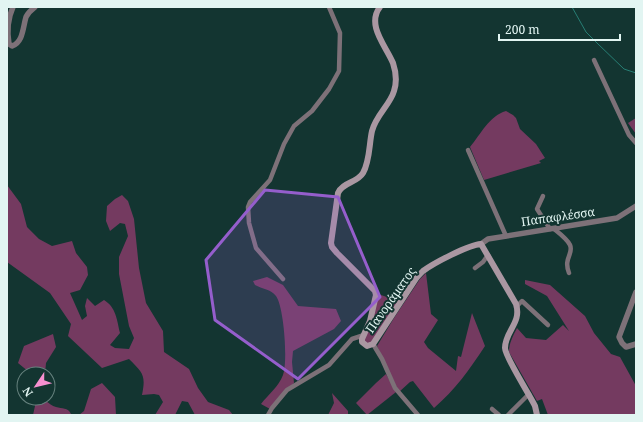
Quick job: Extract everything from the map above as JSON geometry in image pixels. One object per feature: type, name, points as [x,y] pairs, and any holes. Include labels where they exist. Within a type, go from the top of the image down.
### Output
[{"type":"main road","name":"Πανοράματος","points":[[380,7],[375,14],[374,22],[395,69],[396,83],[392,97],[379,115],[372,130],[366,168],[363,174],[358,179],[346,184],[339,191],[331,243],[337,253],[375,291],[376,295],[370,321],[362,338],[363,344],[367,346],[372,344],[421,272],[445,258],[481,244]]},
{"type":"main road","points":[[481,244],[516,306],[518,313],[517,318],[506,340],[505,349],[507,356],[537,410],[537,415]]},
{"type":"street","points":[[13,7],[9,21],[8,40],[9,44],[12,46],[18,44],[26,17],[35,7]]},
{"type":"street","points":[[283,279],[256,248],[249,222],[248,208],[250,202],[270,180],[284,144],[294,126],[312,111],[329,89],[339,71],[340,33],[329,7]]},
{"type":"street","points":[[594,60],[629,135],[636,143]]},
{"type":"street","points":[[468,150],[506,236]]},
{"type":"street","points":[[543,196],[537,208],[552,229],[569,244],[570,247],[566,264],[569,273]]},
{"type":"street","name":"Παπαφλέσσα","points":[[481,244],[488,239],[617,218],[636,206]]},
{"type":"street","points":[[474,268],[483,262],[488,255]]},
{"type":"street","points":[[636,292],[619,337],[622,343],[626,346],[636,344]]},
{"type":"street","points":[[516,306],[522,301],[548,325]]},
{"type":"street","points":[[268,415],[287,390],[329,365],[352,339],[364,335]]},
{"type":"street","points":[[372,344],[382,359],[395,388],[418,415]]},
{"type":"street","points":[[508,415],[529,394]]},
{"type":"street","points":[[492,409],[499,415]]},
{"type":"highlighted area","points":[[265,190],[338,197],[380,297],[298,379],[215,320],[206,260]]},
{"type":"shaded area","points":[[506,111],[516,118],[520,129],[536,144],[545,158],[539,161],[541,163],[484,180],[470,147],[490,121],[500,113]]},
{"type":"shaded area","points":[[636,118],[636,134],[628,123]]},
{"type":"shaded area","points":[[7,185],[21,204],[27,227],[39,239],[52,246],[72,241],[76,253],[87,267],[88,275],[80,290],[70,293],[82,320],[87,316],[85,306],[87,298],[95,306],[104,300],[114,310],[120,333],[110,345],[115,348],[129,349],[134,338],[129,326],[119,274],[119,257],[128,236],[125,224],[120,223],[110,231],[106,221],[107,206],[122,195],[128,201],[134,219],[139,268],[146,303],[163,331],[164,352],[189,369],[198,388],[208,402],[229,410],[233,415],[195,415],[188,402],[182,401],[175,415],[155,415],[163,402],[159,395],[142,395],[144,383],[142,375],[138,368],[129,359],[102,368],[68,336],[71,324],[50,293],[7,262]]},
{"type":"shaded area","points":[[426,273],[431,314],[438,320],[424,342],[428,348],[456,371],[458,356],[461,357],[472,313],[485,346],[462,379],[434,408],[413,381],[399,392],[377,346],[420,279]]},
{"type":"shaded area","points":[[267,277],[283,285],[298,306],[336,309],[341,321],[334,329],[293,351],[292,362],[294,383],[270,409],[261,404],[276,387],[283,375],[285,347],[283,322],[279,302],[274,294],[269,290],[255,285],[253,281]]},
{"type":"shaded area","points":[[525,280],[550,285],[585,316],[594,333],[611,354],[620,357],[636,386],[636,415],[548,415],[542,399],[537,401],[509,352],[510,346],[517,328],[526,338],[546,340],[563,325],[569,331],[547,296],[525,284]]},
{"type":"shaded area","points":[[378,294],[399,301],[372,343],[365,343],[365,336]]},
{"type":"shaded area","points":[[53,334],[56,347],[46,366],[22,366],[18,363],[24,346]]},
{"type":"shaded area","points":[[386,374],[396,392],[367,415],[356,403]]},
{"type":"shaded area","points":[[102,383],[115,397],[116,415],[79,415],[84,411],[91,389]]},
{"type":"shaded area","points":[[332,393],[348,411],[348,415],[328,415],[334,403]]},
{"type":"shaded area","points":[[35,406],[54,406],[67,409],[71,414],[33,415]]},
{"type":"waterway","points":[[572,7],[586,32],[624,69],[636,73]]}]
